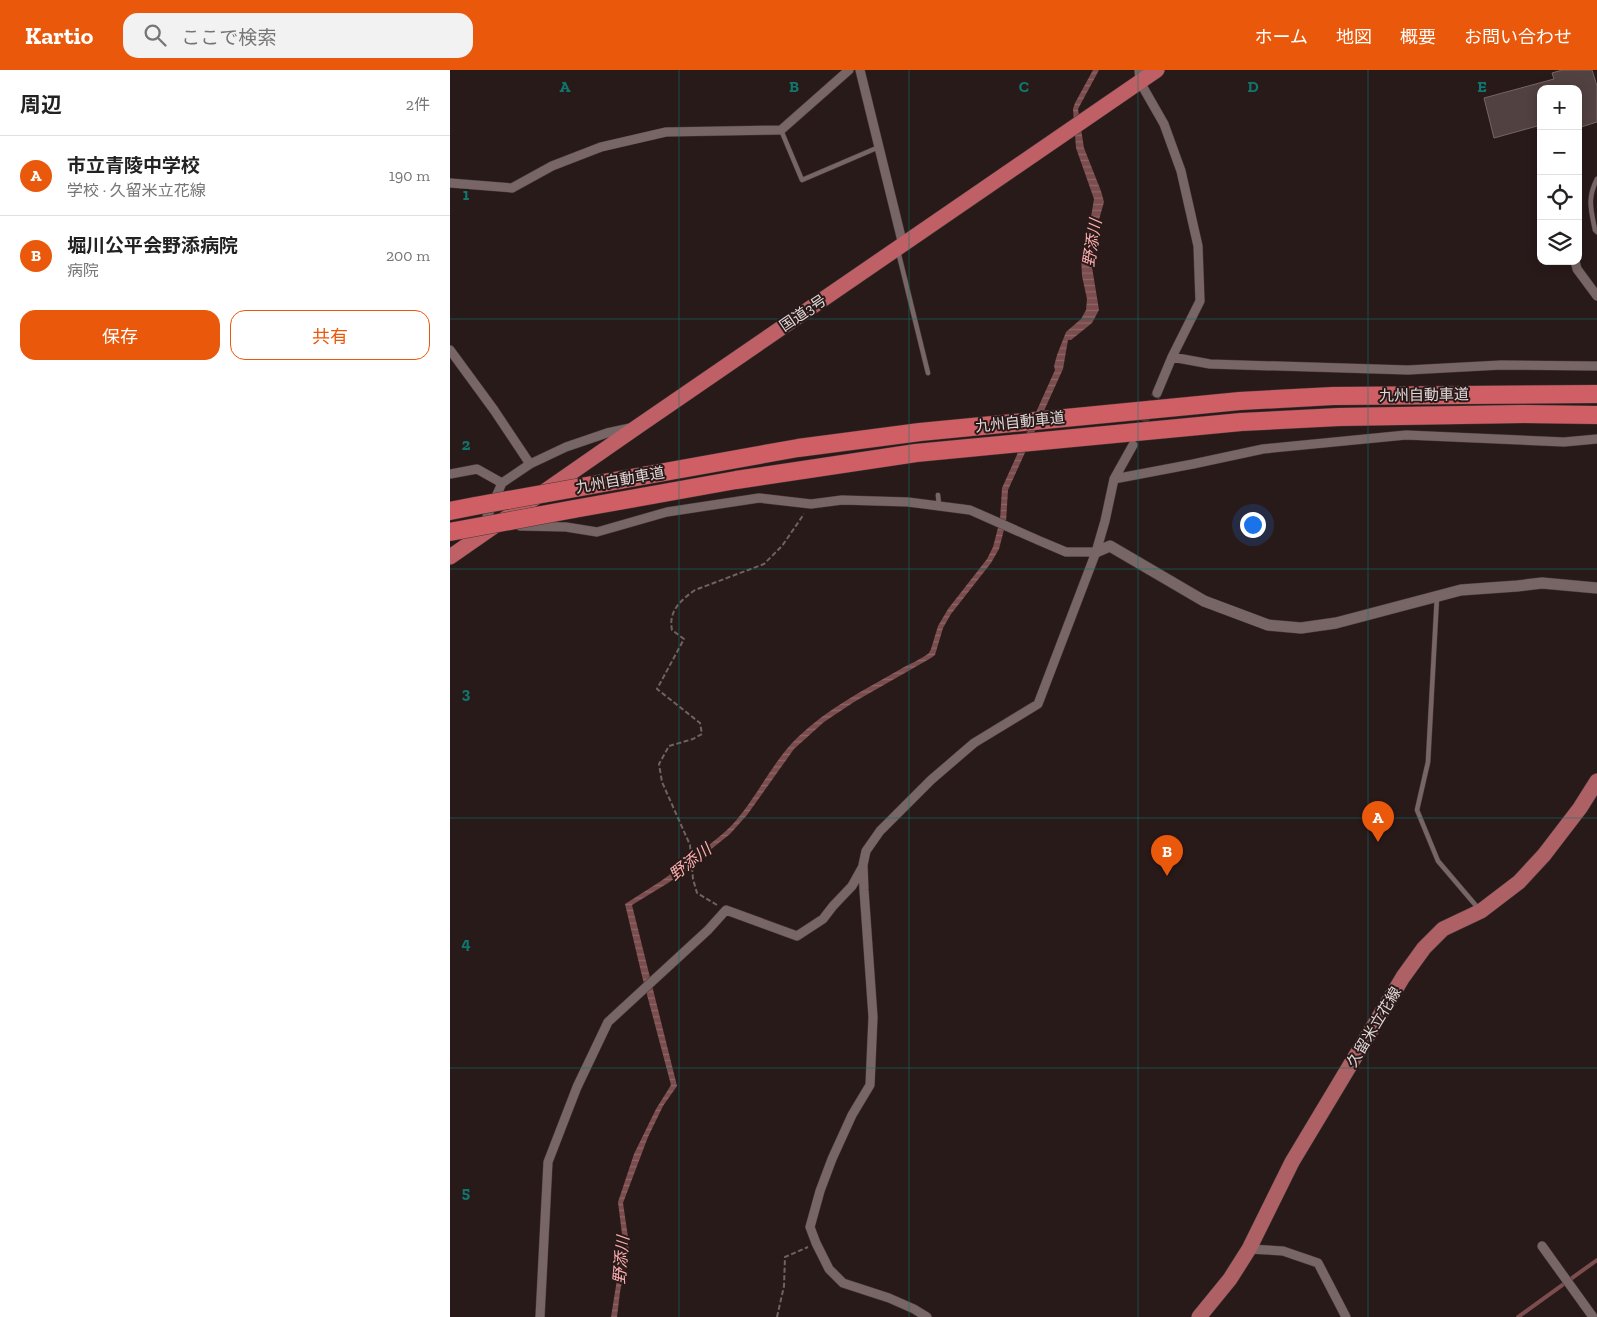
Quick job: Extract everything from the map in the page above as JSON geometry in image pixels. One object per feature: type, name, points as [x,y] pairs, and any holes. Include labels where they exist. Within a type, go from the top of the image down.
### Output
[{"type":"highway","name":"国道3号","points":[[450,557],[900,246],[1140,76],[1157,70]]},
{"type":"highway","name":"九州自動車道","points":[[450,511],[798,448],[920,432],[1240,401],[1333,396],[1597,394]]},
{"type":"highway","name":"九州自動車道","points":[[450,532],[736,480],[916,452],[1231,423],[1349,417],[1523,414],[1597,415]]},
{"type":"main road","name":"久留米立花線","points":[[1199,1317],[1230,1279],[1249,1249],[1292,1162],[1403,977],[1424,948],[1443,929],[1481,911],[1519,882],[1544,855],[1580,808],[1597,781]]},
{"type":"street","points":[[450,183],[512,188],[552,166],[601,147],[666,132],[780,130],[849,70]]},
{"type":"street","points":[[860,70],[900,246]]},
{"type":"street","points":[[1140,76],[1164,124],[1182,171],[1198,246],[1200,301],[1172,357],[1157,393]]},
{"type":"street","points":[[1576,265],[1597,296]]},
{"type":"street","points":[[450,350],[494,410],[530,464]]},
{"type":"street","points":[[1172,357],[1210,364],[1408,370],[1501,365],[1597,366]]},
{"type":"street","points":[[477,538],[502,483],[530,464],[566,447],[607,433],[637,426]]},
{"type":"street","points":[[1114,479],[1263,449],[1406,435],[1564,442],[1597,439]]},
{"type":"street","points":[[540,1317],[548,1162],[577,1087],[608,1022],[708,930],[726,910],[796,936],[823,919],[852,886],[863,865],[866,851],[880,831],[930,780],[974,743],[1038,704],[1096,552],[1114,479],[1133,445]]},
{"type":"street","points":[[450,474],[476,469],[502,483]]},
{"type":"street","points":[[492,528],[524,526],[566,527],[597,532],[667,512],[759,498],[810,504],[842,500],[908,502],[970,510],[1066,552],[1096,552],[1110,546],[1204,601],[1268,625],[1301,628],[1336,622],[1461,590],[1542,583],[1597,588]]},
{"type":"street","points":[[863,865],[873,1017],[870,1085],[852,1115],[832,1159],[820,1191],[810,1227],[829,1269],[843,1283],[889,1298],[927,1317]]},
{"type":"street","points":[[1542,1246],[1593,1317]]},
{"type":"street","points":[[1249,1249],[1282,1251],[1318,1263],[1346,1317]]},
{"type":"lane","points":[[780,130],[802,180],[879,147]]},
{"type":"lane","points":[[1597,179],[1592,187],[1589,204],[1597,232]]},
{"type":"lane","points":[[900,246],[928,373]]},
{"type":"lane","points":[[938,495],[940,507]]},
{"type":"lane","points":[[1438,595],[1428,762],[1417,810],[1438,861],[1481,911]]},
{"type":"path","points":[[726,910],[697,893],[693,879],[690,845],[662,782],[659,764],[669,746],[693,739],[702,734],[700,723],[657,689],[684,639],[672,630],[670,621],[674,610],[685,597],[695,590],[764,564],[782,546],[810,504]]},
{"type":"path","points":[[777,1317],[784,1286],[785,1257],[816,1243]]},
{"type":"water","name":"野添川","points":[[1093,70],[1099,70],[1078,109],[1084,148],[1104,202],[1093,241],[1092,252],[1092,267],[1099,310],[1092,323],[1071,340],[1068,340],[1063,369],[1008,490],[1006,522],[999,549],[991,563],[951,614],[943,628],[935,655],[854,702],[824,722],[794,749],[747,815],[730,834],[689,867],[687,866],[687,870],[632,905],[677,1086],[663,1106],[648,1137],[623,1203],[629,1244],[617,1317],[611,1317],[623,1242],[618,1202],[634,1154],[656,1109],[671,1085],[625,904],[683,865],[686,865],[685,863],[732,825],[749,804],[788,747],[809,727],[846,700],[929,653],[938,626],[948,609],[987,559],[993,547],[1000,520],[1002,488],[1055,370],[1054,366],[1057,355],[1066,332],[1081,319],[1086,310],[1087,299],[1082,276],[1081,256],[1094,199],[1076,148],[1073,109]]},
{"type":"building","points":[[1562,70],[1592,70],[1597,86],[1597,122],[1582,127],[1582,85],[1537,85],[1537,126],[1494,138],[1484,98],[1554,79],[1552,73]]},
{"type":"waterway","points":[[1518,1317],[1597,1260]]},
{"type":"tunnel","points":[[1138,434],[1157,393]]},
{"type":"place","name":"市立青陵中学校","points":[[1378,842]]},
{"type":"place","name":"堀川公平会野添病院","points":[[1167,876]]}]
